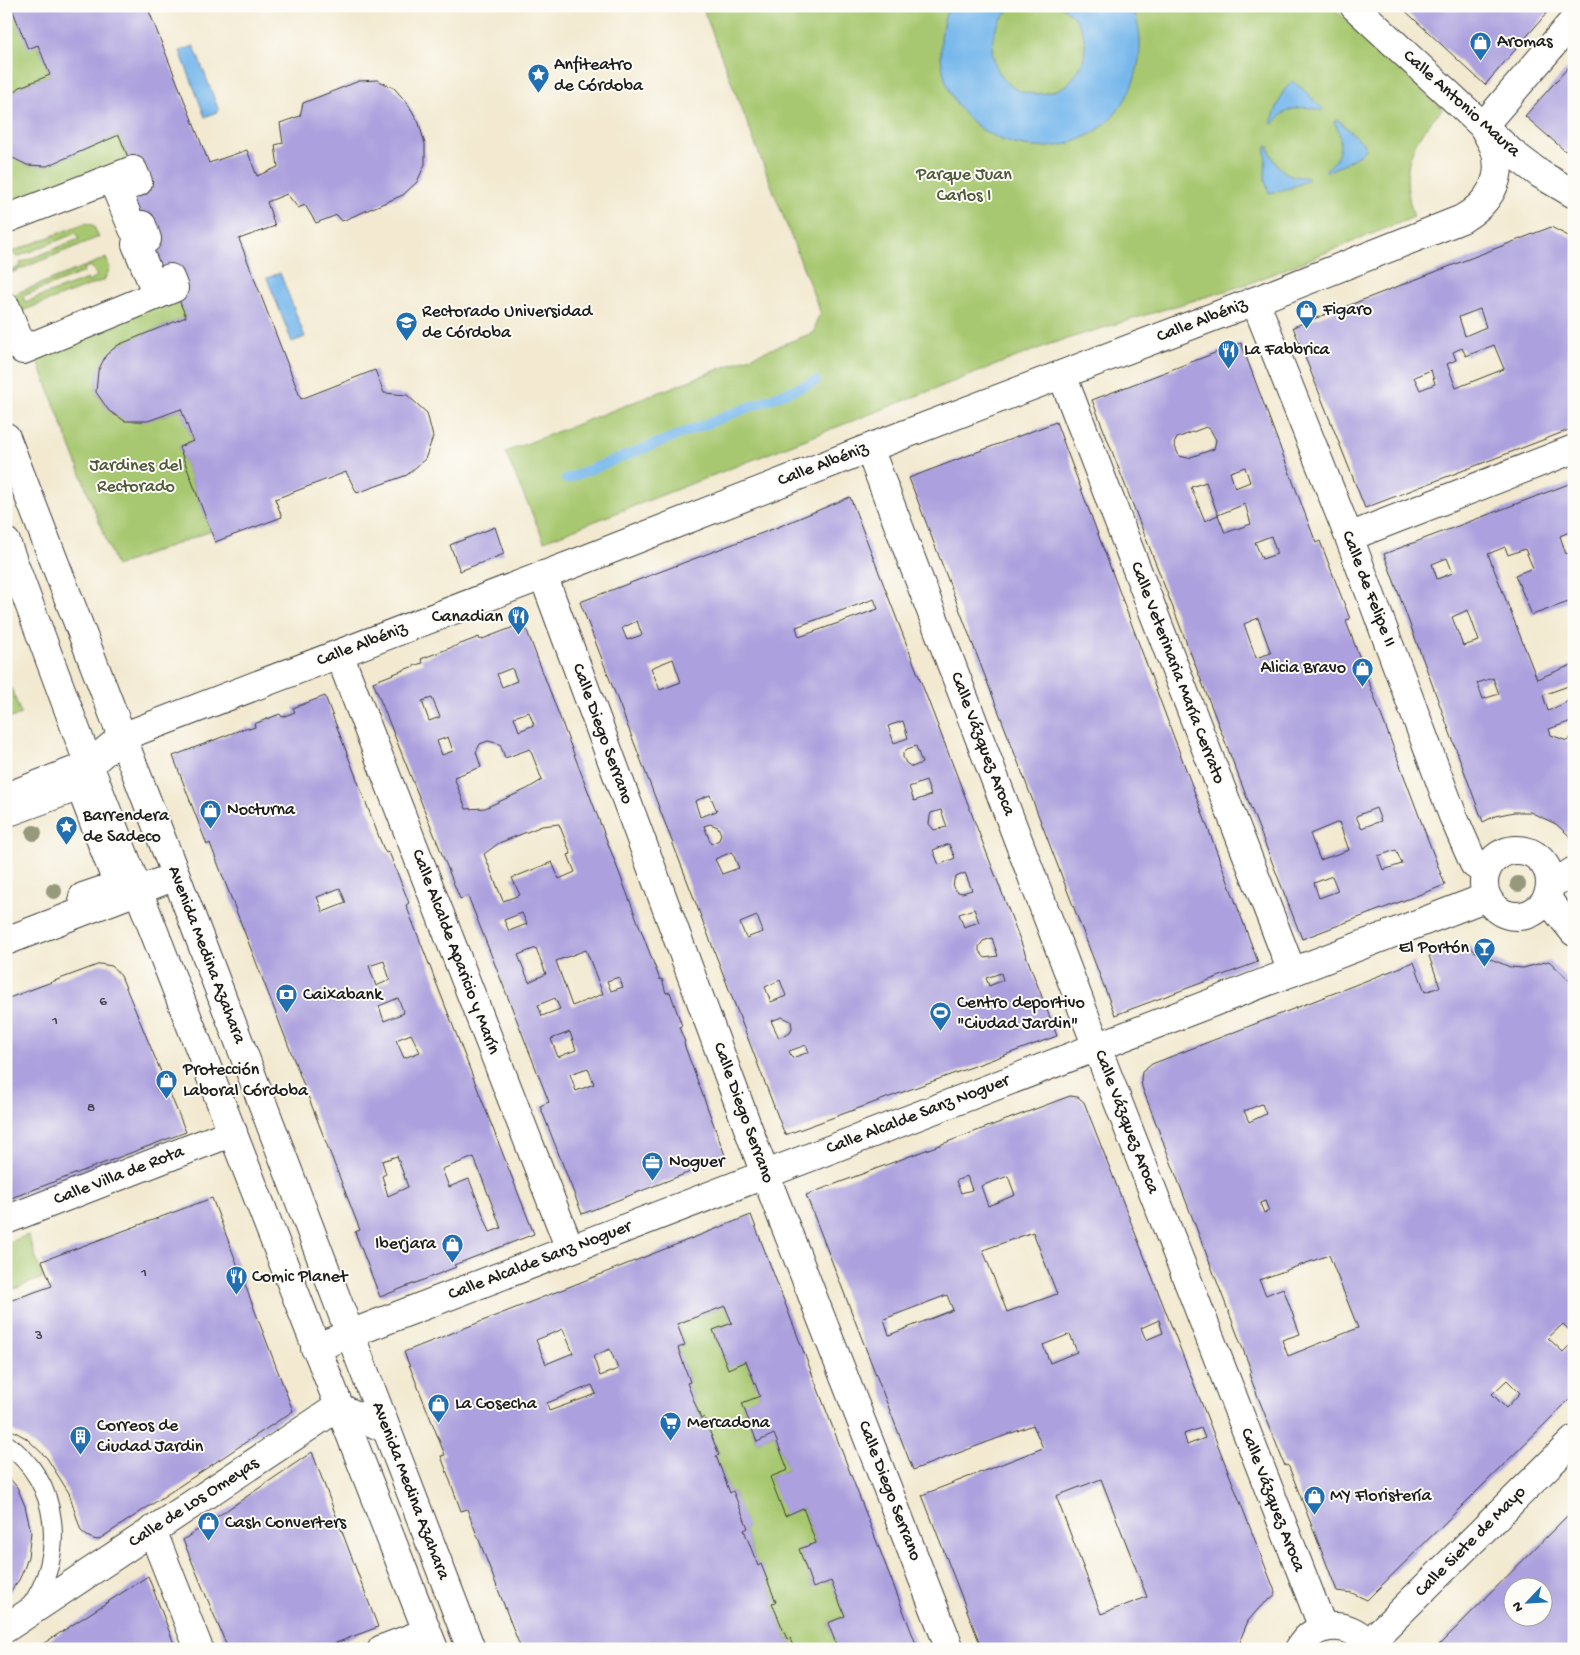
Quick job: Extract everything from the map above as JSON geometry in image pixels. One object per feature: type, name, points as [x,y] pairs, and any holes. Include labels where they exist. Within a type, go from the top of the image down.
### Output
[{"type":"street","name":"Calle Antonio Maura","points":[[1354,6],[1512,153],[1540,174],[1574,194]]},
{"type":"street","points":[[1482,126],[1574,20]]},
{"type":"street","name":"Calle Albéniz","points":[[89,766],[122,737],[868,448],[1255,301],[1462,219],[1484,203],[1497,178],[1498,164],[1494,148],[1482,126]]},
{"type":"street","points":[[6,219],[133,170],[138,182],[117,191],[133,229],[142,225],[148,239],[136,244],[153,285],[170,278],[174,288],[23,350],[6,307]]},
{"type":"street","name":"Calle de Felipe II","points":[[1255,301],[1349,537],[1453,816],[1474,864],[1486,884]]},
{"type":"street","name":"Calle Veterinaria María Cerrato","points":[[1062,375],[1292,972]]},
{"type":"street","name":"Avenida Medina Azahara","points":[[6,437],[471,1649]]},
{"type":"street","name":"Calle Vázquez Aroca","points":[[868,448],[1323,1628]]},
{"type":"street","points":[[1349,537],[1574,449]]},
{"type":"street","name":"Avenida Medina Azahara","points":[[6,542],[89,766],[140,891],[315,1348],[430,1640]]},
{"type":"street","name":"Calle Diego Serrano","points":[[543,575],[765,1174],[950,1649]]},
{"type":"street","name":"Calle Alcalde Aparicio y Marín","points":[[339,654],[570,1249]]},
{"type":"street","points":[[6,797],[89,766]]},
{"type":"street","points":[[6,813],[80,786],[118,885],[6,926]]},
{"type":"street","points":[[1557,884],[1540,908],[1532,913],[1516,916],[1501,912],[1493,905],[1486,884],[1491,863],[1498,856],[1507,851],[1528,851],[1544,863],[1557,884],[1574,932]]},
{"type":"street","points":[[6,941],[176,876]]},
{"type":"street","name":"Calle Alcalde Sanz Noguer","points":[[350,1334],[1292,972],[1486,884]]},
{"type":"street","name":"Calle Villa de Rota","points":[[6,1220],[232,1132]]},
{"type":"street","points":[[315,1348],[350,1334]]},
{"type":"street","points":[[338,1407],[386,1429]]},
{"type":"street","name":"Calle de Los Omeyas","points":[[12,1624],[338,1407]]},
{"type":"street","name":"Calle Siete de Mayo","points":[[1369,1646],[1574,1440]]},
{"type":"street","points":[[152,1530],[199,1649]]},
{"type":"street","points":[[1299,1649],[1306,1638],[1323,1628],[1331,1626],[1348,1628],[1362,1637],[1369,1646]]},
{"type":"street","points":[[382,1649],[430,1640]]},
{"type":"lane","points":[[6,1444],[26,1460],[45,1492],[54,1530],[50,1568],[44,1583],[34,1601],[12,1624]]},
{"type":"green space","points":[[6,6],[11,6],[38,45],[50,75],[20,87],[6,100]]},
{"type":"green space","name":"Parque Juan Carlos I","points":[[702,6],[1331,6],[1443,109],[1422,133],[1410,158],[1407,186],[1414,217],[1248,284],[1050,344],[544,541],[505,452],[815,332],[816,322],[821,314]]},
{"type":"green space","points":[[119,135],[133,170],[6,219],[6,153],[27,165],[47,166]]},
{"type":"green space","points":[[85,223],[93,225],[99,237],[6,275],[6,261],[11,271],[21,266],[20,263],[79,239],[76,233],[17,257],[15,254],[6,258],[6,254]]},
{"type":"green space","points":[[106,258],[110,268],[104,280],[19,312],[12,295]],"holes":[[[91,266],[97,276],[88,282],[87,279],[25,302],[23,296],[84,272],[83,269]]]},
{"type":"green space","name":"Jardines del Rectorado","points":[[174,288],[186,317],[118,345],[98,371],[96,392],[110,411],[118,417],[135,422],[154,419],[181,409],[193,441],[179,447],[211,531],[116,566],[32,346]]},
{"type":"green space","points":[[6,675],[21,714],[6,720]]},
{"type":"green space","points":[[28,1235],[43,1278],[6,1292],[6,1243]]},
{"type":"green space","points":[[725,1306],[732,1323],[713,1330],[728,1368],[746,1361],[760,1396],[742,1404],[757,1442],[774,1434],[788,1470],[770,1477],[786,1515],[803,1508],[816,1543],[799,1550],[813,1587],[831,1581],[845,1616],[828,1623],[838,1649],[794,1649],[790,1638],[787,1639],[772,1603],[776,1601],[761,1565],[758,1566],[744,1530],[747,1528],[733,1491],[730,1493],[716,1456],[719,1454],[704,1418],[701,1419],[687,1383],[690,1382],[678,1348],[685,1345],[677,1324]]},
{"type":"water","points":[[949,6],[1016,6],[1002,18],[995,32],[992,48],[995,63],[1002,77],[1013,87],[1028,93],[1046,93],[1068,83],[1079,70],[1085,52],[1085,41],[1078,23],[1070,13],[1060,6],[1131,6],[1138,24],[1140,43],[1139,62],[1134,80],[1116,113],[1090,135],[1059,146],[1027,146],[995,137],[969,119],[950,91],[941,55],[941,36]]},
{"type":"water","points":[[194,46],[219,111],[205,117],[180,51]]},
{"type":"water","points":[[1292,81],[1323,109],[1321,111],[1308,108],[1295,109],[1283,114],[1274,124],[1271,123],[1283,92]]},
{"type":"water","points":[[1337,119],[1364,144],[1365,150],[1355,158],[1327,172],[1326,169],[1335,159],[1340,147],[1339,134],[1334,122]]},
{"type":"water","points":[[1266,146],[1269,147],[1274,160],[1282,170],[1293,176],[1307,177],[1308,180],[1290,188],[1269,193],[1265,180]]},
{"type":"water","points":[[280,273],[305,337],[292,342],[267,278]]},
{"type":"building","points":[[11,6],[147,6],[209,163],[247,150],[257,176],[278,167],[275,145],[283,143],[280,123],[300,116],[303,103],[359,81],[377,80],[394,88],[408,104],[419,123],[425,144],[425,164],[417,182],[403,195],[342,221],[337,215],[316,223],[305,205],[298,208],[287,194],[267,202],[275,226],[239,239],[301,399],[375,370],[384,393],[407,395],[427,413],[433,437],[425,459],[407,475],[357,493],[346,472],[275,499],[282,517],[215,542],[179,447],[193,441],[181,409],[148,421],[125,421],[109,411],[96,392],[98,371],[106,355],[118,345],[186,317],[174,288],[153,285],[117,191],[138,182],[119,135],[47,166],[27,165],[7,155],[6,100],[20,87],[50,75],[38,45],[28,49]]},
{"type":"building","points":[[1400,6],[1553,6],[1485,85]]},
{"type":"building","points":[[1574,61],[1574,154],[1564,150],[1525,116]]},
{"type":"building","points":[[1551,227],[1574,239],[1574,428],[1365,508],[1293,327]],"holes":[[[1480,309],[1486,327],[1465,336],[1459,317]],[[1494,345],[1504,369],[1456,388],[1447,364],[1456,360],[1453,352],[1462,348],[1466,356]],[[1431,370],[1435,384],[1420,390],[1414,377]]]},
{"type":"building","points":[[1241,343],[1316,543],[1320,541],[1350,619],[1346,620],[1347,624],[1445,885],[1302,939],[1092,400]],"holes":[[[1206,427],[1210,429],[1216,440],[1214,449],[1188,458],[1179,456],[1174,444],[1177,438]],[[1245,467],[1250,482],[1235,488],[1230,472]],[[1206,482],[1218,515],[1205,521],[1191,487]],[[1245,504],[1251,524],[1225,533],[1218,515]],[[1271,536],[1277,554],[1262,559],[1255,542]],[[1258,618],[1271,653],[1256,658],[1244,624]],[[1376,808],[1381,821],[1361,828],[1356,816]],[[1339,822],[1349,850],[1320,860],[1310,834]],[[1396,850],[1402,864],[1383,870],[1378,856]],[[1332,876],[1338,891],[1319,898],[1314,883]]]},
{"type":"building","points":[[1056,422],[1258,962],[1115,1015],[909,478]]},
{"type":"building","points":[[1574,482],[1574,530],[1560,536],[1566,554],[1574,551],[1574,600],[1532,615],[1515,575],[1533,568],[1525,549],[1508,555],[1505,547],[1488,554],[1537,679],[1574,664],[1574,684],[1543,695],[1548,711],[1574,700],[1574,726],[1569,722],[1549,729],[1551,735],[1567,741],[1574,735],[1574,840],[1556,824],[1530,812],[1514,812],[1495,816],[1483,822],[1384,554]],"holes":[[[1447,558],[1453,573],[1437,579],[1432,564]],[[1468,610],[1479,641],[1463,646],[1452,617]],[[1493,678],[1499,694],[1483,699],[1477,683]]]},
{"type":"building","points":[[850,497],[1057,1036],[785,1135],[580,602],[778,527]],"holes":[[[874,599],[878,609],[799,637],[796,627]],[[637,621],[642,635],[627,640],[622,628]],[[673,659],[681,682],[660,690],[651,668]],[[903,721],[908,738],[894,743],[888,726]],[[916,746],[922,763],[912,767],[906,763],[903,753],[907,749]],[[926,781],[931,795],[914,801],[909,787]],[[710,795],[717,811],[700,817],[695,801]],[[941,810],[947,827],[934,830],[929,824],[931,813]],[[710,824],[718,827],[721,834],[719,840],[711,844],[704,826]],[[949,844],[955,858],[939,865],[933,850]],[[732,852],[739,868],[722,874],[715,859]],[[965,873],[972,890],[962,893],[953,888],[956,877]],[[974,909],[979,922],[964,927],[959,914]],[[757,916],[763,932],[746,938],[740,923]],[[992,938],[998,956],[985,958],[979,951],[979,947],[983,941]],[[1001,973],[1003,980],[989,986],[986,978]],[[780,980],[786,996],[771,1002],[765,987]],[[782,1017],[791,1021],[792,1028],[790,1033],[779,1038],[771,1021]],[[806,1045],[809,1052],[792,1058],[789,1051]]]},
{"type":"building","points":[[495,527],[504,554],[460,571],[450,545]]},
{"type":"building","points":[[524,623],[660,980],[662,979],[666,993],[670,992],[682,1026],[679,1027],[685,1047],[726,1158],[582,1214],[540,1106],[549,1102],[468,896],[460,899],[373,682],[423,663],[421,659],[479,637],[480,640]],"holes":[[[512,668],[517,681],[502,687],[497,674]],[[432,698],[440,717],[429,721],[422,701]],[[529,712],[534,725],[519,731],[514,717]],[[448,737],[453,751],[442,755],[437,741]],[[488,741],[500,744],[505,758],[530,749],[542,780],[485,808],[466,809],[454,777],[481,767],[476,752],[480,744]],[[559,824],[571,854],[568,855],[575,872],[559,879],[552,862],[512,878],[520,895],[503,901],[484,854],[499,843],[542,826]],[[522,913],[527,924],[509,931],[504,920]],[[536,948],[546,974],[529,982],[518,955]],[[586,950],[603,994],[572,1006],[556,961]],[[619,977],[623,987],[611,991],[607,981]],[[555,998],[560,1009],[542,1016],[538,1005]],[[570,1032],[576,1050],[558,1057],[551,1039]],[[588,1068],[594,1084],[576,1091],[570,1074]]]},
{"type":"building","points":[[325,696],[384,850],[386,853],[389,852],[409,903],[406,905],[534,1234],[454,1265],[456,1267],[380,1297],[355,1232],[360,1230],[210,843],[207,845],[173,756],[248,727],[249,729],[255,727],[254,724],[280,714],[282,717],[295,712],[293,708]],"holes":[[[340,888],[346,903],[323,912],[317,897]],[[384,961],[390,980],[376,986],[369,966]],[[398,998],[404,1013],[384,1021],[379,1006]],[[411,1034],[420,1052],[404,1058],[396,1040]],[[397,1156],[408,1187],[388,1196],[382,1176],[386,1174],[382,1161]],[[474,1157],[501,1228],[490,1232],[469,1179],[449,1187],[442,1169]]]},
{"type":"building","points":[[1466,942],[1474,951],[1510,967],[1523,968],[1549,961],[1574,985],[1574,1335],[1563,1324],[1548,1338],[1563,1352],[1574,1341],[1574,1395],[1367,1600],[1352,1593],[1337,1591],[1289,1467],[1285,1466],[1249,1374],[1252,1373],[1251,1370],[1142,1087],[1141,1079],[1142,1072],[1152,1064],[1414,962],[1425,992],[1440,987],[1429,956]],"holes":[[[1262,1104],[1266,1114],[1249,1122],[1244,1111]],[[1265,1201],[1269,1211],[1264,1213],[1260,1203]],[[1329,1255],[1358,1328],[1288,1356],[1282,1340],[1300,1334],[1283,1288],[1266,1295],[1259,1280]],[[1507,1380],[1520,1393],[1506,1408],[1492,1394]]]},
{"type":"building","points":[[100,964],[112,966],[121,976],[186,1132],[6,1200],[6,999]]},
{"type":"building","points":[[1070,1096],[1078,1097],[1084,1102],[1276,1594],[1260,1607],[1248,1621],[1239,1649],[982,1649],[922,1495],[1043,1448],[1033,1425],[913,1470],[806,1195]],"holes":[[[967,1176],[972,1190],[961,1193],[956,1181]],[[1008,1176],[1015,1195],[988,1206],[981,1186]],[[1033,1232],[1057,1294],[1007,1312],[983,1250]],[[947,1295],[953,1310],[889,1335],[884,1319]],[[1159,1320],[1163,1333],[1146,1340],[1141,1328]],[[1070,1334],[1077,1352],[1050,1363],[1043,1345]],[[1201,1428],[1205,1438],[1187,1445],[1184,1434]],[[1101,1479],[1147,1597],[1101,1614],[1056,1496]]]},
{"type":"building","points":[[212,1198],[293,1411],[98,1540],[93,1539],[81,1531],[69,1493],[47,1458],[26,1438],[6,1427],[6,1302],[52,1286],[42,1261]]},
{"type":"building","points":[[751,1215],[918,1649],[838,1649],[828,1623],[845,1616],[831,1581],[813,1588],[799,1549],[816,1543],[803,1508],[785,1516],[770,1477],[788,1470],[774,1434],[757,1442],[742,1403],[760,1396],[746,1361],[728,1369],[713,1330],[732,1323],[725,1306],[677,1324],[685,1345],[678,1348],[690,1382],[687,1383],[701,1419],[704,1417],[719,1455],[716,1456],[730,1493],[733,1491],[748,1528],[744,1530],[758,1566],[761,1564],[776,1602],[772,1603],[787,1639],[790,1638],[794,1649],[521,1649],[467,1509],[461,1511],[441,1456],[445,1455],[404,1352]],"holes":[[[563,1329],[573,1353],[546,1364],[536,1340]],[[610,1349],[618,1369],[600,1376],[593,1356]],[[592,1385],[596,1394],[549,1411],[547,1403]]]},
{"type":"building","points":[[312,1452],[378,1627],[320,1649],[228,1649],[183,1540]]},
{"type":"building","points":[[6,1474],[17,1487],[25,1506],[31,1532],[28,1557],[24,1569],[19,1580],[6,1597]]},
{"type":"building","points":[[1574,1509],[1574,1649],[1435,1649],[1502,1582],[1502,1628],[1552,1628],[1552,1578],[1505,1578]]},
{"type":"building","points":[[148,1576],[176,1649],[35,1649],[66,1629]]},
{"type":"waterway","points":[[566,479],[816,381]]},
{"type":"place","name":"Aromas","points":[[1481,61]]},
{"type":"place","name":"Anfiteatro de Córdoba","points":[[538,94]]},
{"type":"place","name":"Figaro","points":[[1307,329]]},
{"type":"place","name":"Rectorado Universidad de Córdoba","points":[[406,341]]},
{"type":"place","name":"La Fabbrica","points":[[1228,369]]},
{"type":"place","name":"Canadian","points":[[519,636]]},
{"type":"place","name":"Alicia Bravo","points":[[1362,687]]},
{"type":"place","name":"Nocturna","points":[[211,829]]},
{"type":"place","name":"Barrendera de Sadeco","points":[[67,845]]},
{"type":"place","name":"El Portón","points":[[1485,967]]},
{"type":"place","name":"Caixabank","points":[[287,1014]]},
{"type":"place","name":"Centro deportivo \"Ciudad Jardin\"","points":[[941,1032]]},
{"type":"place","name":"Protección Laboral Córdoba","points":[[167,1099]]},
{"type":"place","name":"Noguer","points":[[653,1181]]},
{"type":"place","name":"Iberjara","points":[[452,1263]]},
{"type":"place","name":"Comic Planet","points":[[236,1296]]},
{"type":"place","name":"La Cosecha","points":[[439,1423]]},
{"type":"place","name":"Mercadona","points":[[671,1442]]},
{"type":"place","name":"Correos de Ciudad Jardin","points":[[81,1455]]},
{"type":"place","name":"MY Floristería","points":[[1314,1515]]},
{"type":"place","name":"Cash Converters","points":[[209,1542]]}]
